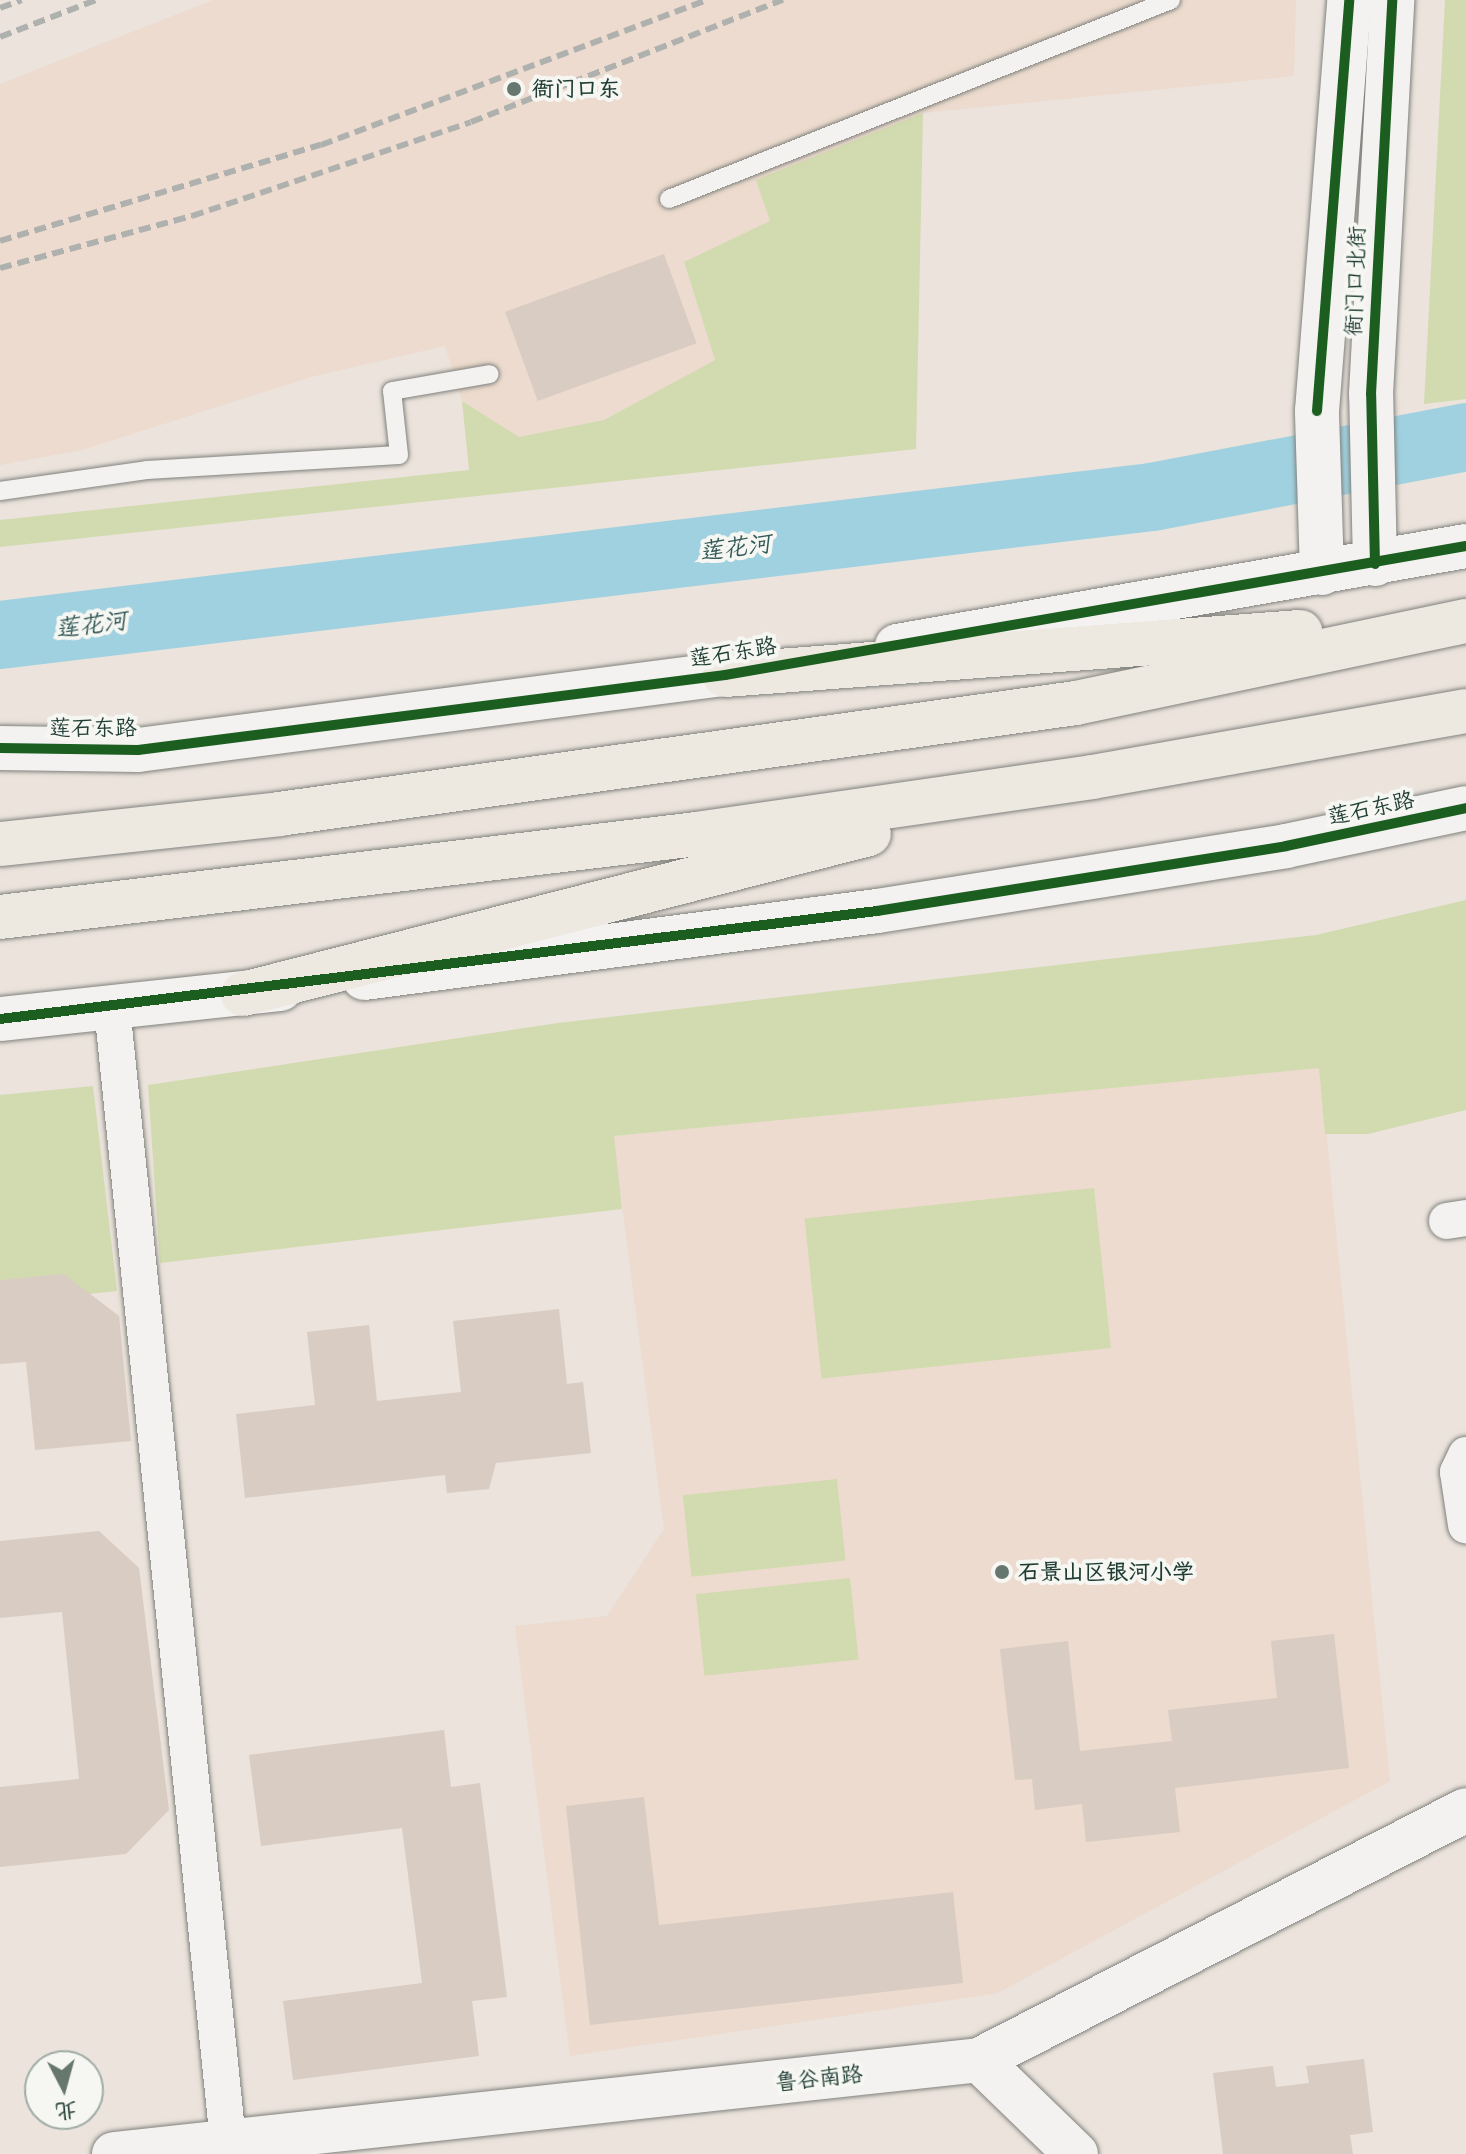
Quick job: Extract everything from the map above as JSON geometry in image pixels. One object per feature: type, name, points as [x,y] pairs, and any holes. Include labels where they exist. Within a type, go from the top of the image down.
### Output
[{"type":"highway","points":[[725,675],[1466,620]]},
{"type":"highway","points":[[0,844],[295,812],[1076,703],[1466,620]]},
{"type":"highway","points":[[0,917],[397,873],[1092,777],[1466,711]]},
{"type":"highway","points":[[243,994],[1092,777]]},
{"type":"street","name":"衙门口北街","points":[[1321,553],[1317,411],[1349,0]]},
{"type":"street","name":"衙门口北街","points":[[1374,547],[1371,394],[1392,0]]},
{"type":"street","name":"莲石东路","points":[[0,748],[138,750],[725,675],[1321,553],[1374,547],[1466,546]]},
{"type":"street","name":"莲石东路","points":[[0,1019],[243,994],[877,911],[1286,846],[1466,808]]},
{"type":"street","points":[[112,1007],[228,2142]]},
{"type":"street","points":[[1466,1455],[1458,1472],[1466,1525]]},
{"type":"street","name":"鲁谷南路","points":[[114,2154],[979,2060],[1466,1810]]},
{"type":"street","points":[[979,2060],[1076,2154]]},
{"type":"lane","points":[[669,199],[1171,0]]},
{"type":"lane","points":[[0,491],[147,470],[399,455],[392,391],[490,374]]},
{"type":"shaded area","points":[[213,0],[1296,0],[1294,76],[923,113],[757,180],[770,221],[684,263],[715,360],[604,420],[519,437],[462,401],[445,346],[311,377],[82,450],[0,465],[0,84]]},
{"type":"shaded area","name":"石景山区银河小学","points":[[1320,1067],[1390,1781],[998,1993],[570,2056],[515,1626],[607,1616],[664,1529],[613,1136]]},
{"type":"green space","points":[[1445,0],[1466,0],[1466,399],[1424,404]]},
{"type":"green space","points":[[923,113],[916,449],[0,547],[0,520],[469,470],[462,401],[519,437],[604,420],[715,360],[684,262],[770,221],[756,180]]},
{"type":"green space","points":[[1466,900],[1466,1110],[1368,1134],[1325,1134],[1319,1068],[614,1136],[622,1209],[160,1263],[148,1085],[558,1023],[1316,935]]},
{"type":"green space","points":[[93,1086],[117,1291],[0,1304],[0,1095]]},
{"type":"green space","points":[[1094,1188],[1111,1348],[821,1379],[805,1218]]},
{"type":"green space","points":[[837,1479],[846,1561],[691,1577],[683,1495]]},
{"type":"green space","points":[[850,1578],[859,1660],[704,1676],[696,1594]]},
{"type":"building","points":[[664,254],[696,343],[538,401],[505,312]]},
{"type":"building","points":[[64,1274],[119,1316],[131,1441],[35,1450],[26,1362],[0,1364],[0,1280]]},
{"type":"building","points":[[559,1309],[567,1384],[583,1382],[591,1453],[496,1463],[489,1489],[447,1493],[445,1475],[245,1498],[236,1414],[315,1405],[307,1332],[369,1325],[377,1401],[461,1392],[453,1321]]},
{"type":"building","points":[[99,1531],[139,1568],[169,1810],[126,1854],[0,1867],[0,1787],[79,1779],[62,1612],[0,1618],[0,1541]]},
{"type":"building","points":[[1334,1634],[1349,1768],[1175,1788],[1180,1832],[1086,1842],[1082,1804],[1035,1810],[1032,1779],[1015,1780],[1000,1649],[1068,1641],[1080,1751],[1172,1741],[1168,1710],[1277,1698],[1271,1641]]},
{"type":"building","points":[[444,1730],[451,1787],[480,1783],[507,1997],[472,2001],[479,2056],[293,2080],[283,2001],[422,1983],[402,1828],[261,1846],[249,1755]]},
{"type":"building","points":[[644,1797],[659,1925],[953,1892],[963,1983],[590,2025],[566,1806]]},
{"type":"building","points":[[1364,2059],[1373,2132],[1350,2135],[1353,2154],[1223,2154],[1213,2073],[1273,2066],[1276,2087],[1309,2083],[1306,2066]]},
{"type":"waterway","name":"莲花河","points":[[0,635],[1152,497],[1466,437]]},
{"type":"railway","points":[[0,8],[22,0]]},
{"type":"railway","points":[[0,37],[96,0]]},
{"type":"railway","points":[[0,241],[321,145],[706,0]]},
{"type":"railway","points":[[0,268],[192,216],[471,122],[783,0]]},
{"type":"cycle path","points":[[1317,411],[1349,0]]},
{"type":"cycle path","points":[[1375,564],[1371,394],[1392,0]]},
{"type":"cycle path","points":[[0,748],[138,750],[725,675],[1466,546]]},
{"type":"cycle path","points":[[0,1019],[877,911],[1286,846],[1466,808]]},
{"type":"place","name":"衙门口东","points":[[514,89]]},
{"type":"place","name":"石景山区银河小学","points":[[1002,1572]]}]
